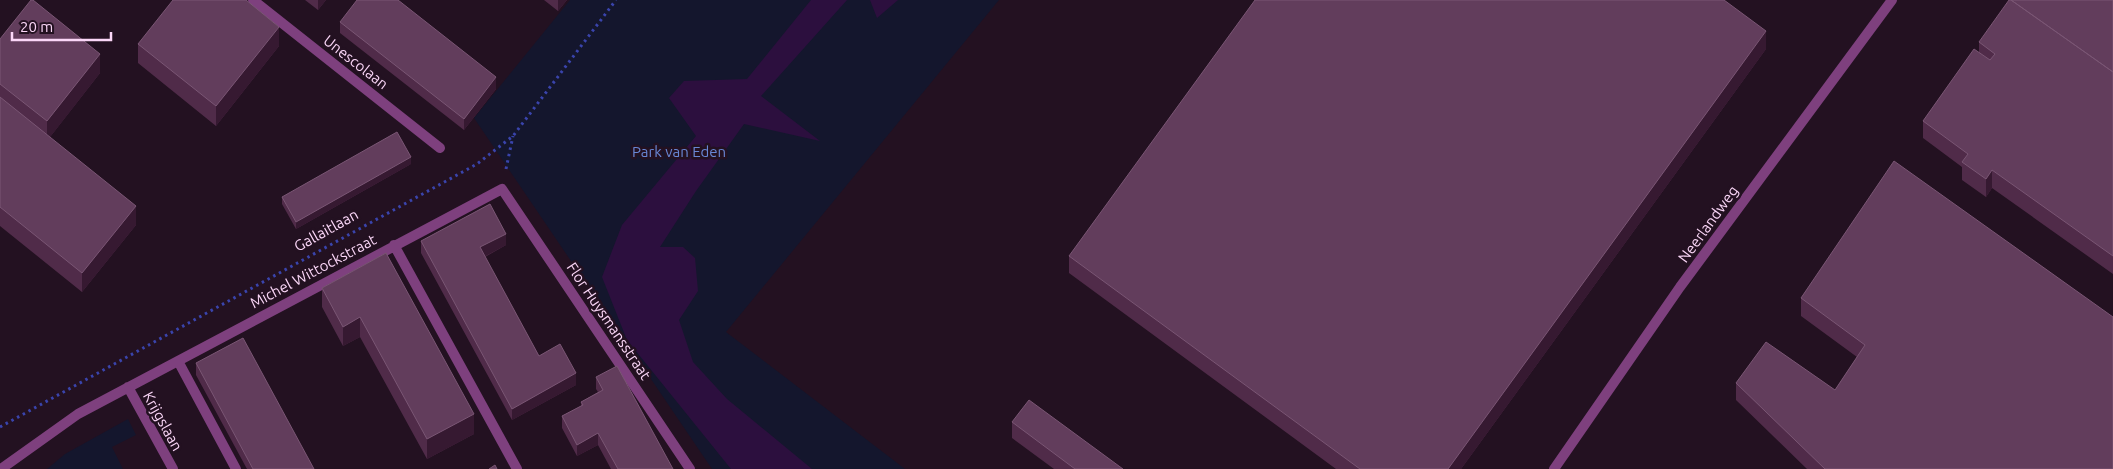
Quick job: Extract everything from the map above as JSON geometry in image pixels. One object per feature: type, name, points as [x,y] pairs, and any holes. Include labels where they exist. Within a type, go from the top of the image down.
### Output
[{"type":"street","name":"Unescolaan","points":[[253,0],[440,148]]},
{"type":"street","name":"Neerlandweg","points":[[1554,469],[1680,287],[1892,0]]},
{"type":"street","points":[[394,245],[502,189]]},
{"type":"street","name":"Flor Huysmansstraat","points":[[502,189],[690,469]]},
{"type":"street","name":"Michel Wittockstraat","points":[[128,388],[394,245],[517,469]]},
{"type":"street","points":[[178,361],[236,469]]},
{"type":"street","points":[[1,469],[72,417],[128,388]]},
{"type":"street","name":"Krijgslaan","points":[[128,388],[173,469]]},
{"type":"path","name":"Gallaitlaan","points":[[0,427],[477,164],[513,136],[616,0]]},
{"type":"path","points":[[502,189],[513,136]]},
{"type":"green space","name":"Park van Eden","points":[[570,0],[999,0],[726,332],[905,469],[712,469],[474,118]]},
{"type":"green space","points":[[128,419],[136,435],[112,447],[123,469],[47,469],[65,454]]},
{"type":"shaded area","points":[[811,0],[847,0],[761,96],[820,141],[744,124],[696,191],[660,247],[683,247],[695,258],[698,291],[679,320],[693,362],[727,399],[812,469],[731,469],[627,340],[602,277],[622,225],[696,136],[669,98],[684,81],[747,79]]},
{"type":"shaded area","points":[[870,0],[898,0],[877,18]]},
{"type":"building","points":[[31,0],[100,54],[47,121],[0,84],[0,39]]},
{"type":"building","points":[[173,0],[246,0],[279,27],[216,106],[138,44]]},
{"type":"building","points":[[357,0],[398,0],[496,77],[464,119],[340,22]]},
{"type":"building","points":[[1255,0],[1724,0],[1766,31],[1448,469],[1360,469],[1069,256]]},
{"type":"building","points":[[2009,0],[2113,72],[2113,256],[1992,170],[1986,179],[1962,162],[1968,154],[1923,121],[1974,49],[1990,60],[1995,54],[1979,42]]},
{"type":"building","points":[[2011,0],[2113,0],[2113,72]]},
{"type":"building","points":[[0,97],[136,206],[82,273],[0,207]]},
{"type":"building","points":[[397,132],[411,157],[296,222],[282,197]]},
{"type":"building","points":[[1894,161],[2113,317],[2113,469],[1825,469],[1736,383],[1766,342],[1835,390],[1865,345],[1801,298]]},
{"type":"building","points":[[490,204],[506,234],[480,247],[539,356],[560,344],[576,373],[512,409],[421,241]]},
{"type":"building","points":[[386,253],[474,414],[427,439],[360,317],[343,327],[322,288]]},
{"type":"building","points":[[243,338],[314,469],[253,469],[196,363]]},
{"type":"building","points":[[617,366],[673,469],[618,469],[598,433],[577,445],[562,416],[583,405],[581,402],[603,390],[596,377]]},
{"type":"building","points":[[1029,400],[1123,469],[1075,469],[1012,422]]},
{"type":"building","points":[[495,465],[497,469],[489,469]]}]
